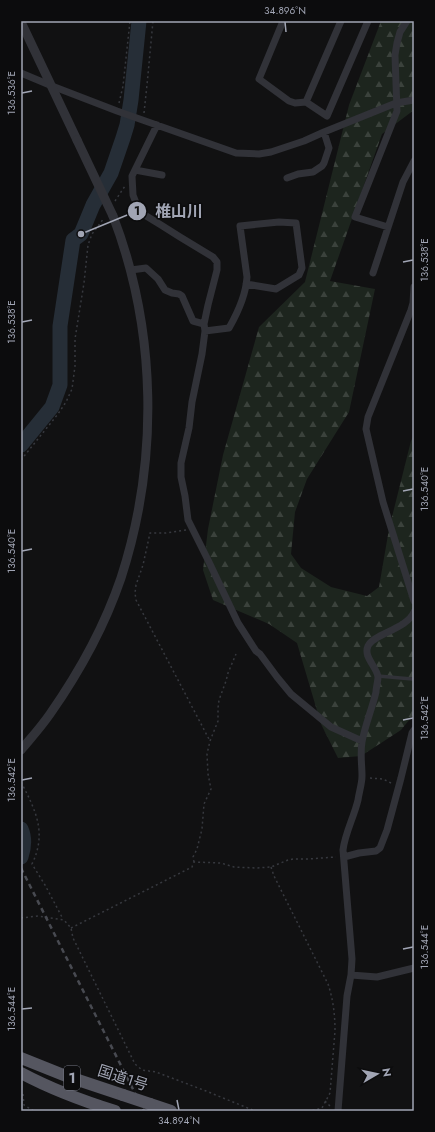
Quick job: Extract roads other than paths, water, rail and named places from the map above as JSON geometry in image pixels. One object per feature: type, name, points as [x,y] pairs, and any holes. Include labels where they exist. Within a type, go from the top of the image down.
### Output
[{"type":"highway","name":"国道1号","points":[[21,1058],[66,1076],[171,1111]]},
{"type":"highway","name":"1","points":[[21,1073],[42,1084],[92,1104],[115,1111]]},
{"type":"street","points":[[283,21],[259,79],[289,101],[295,103],[306,102],[327,116],[332,129]]},
{"type":"street","points":[[306,102],[341,21]]},
{"type":"street","points":[[327,116],[368,21]]},
{"type":"street","points":[[388,227],[355,217],[397,111],[395,56],[400,32],[407,21]]},
{"type":"street","points":[[21,22],[77,140],[109,217],[124,245],[142,325],[146,352],[148,386],[148,433],[141,497],[127,558],[120,579],[107,612],[78,670],[60,700],[21,750]]},
{"type":"street","points":[[21,73],[117,111],[216,147],[236,153],[247,154],[271,152],[304,141],[396,103],[414,100]]},
{"type":"street","points":[[154,124],[134,173],[133,195],[138,208],[143,214],[213,257],[217,262],[217,270],[208,304],[204,327],[202,354],[192,402],[189,428],[181,463],[188,520],[238,624],[256,651],[260,654],[291,694],[331,727],[362,741]]},
{"type":"street","points":[[287,178],[298,174],[313,172],[322,166],[329,148],[324,132]]},
{"type":"street","points":[[372,273],[403,182],[414,161]]},
{"type":"street","points":[[134,173],[162,175]]},
{"type":"street","points":[[130,270],[146,268],[158,279],[166,290],[182,296],[193,321],[204,327],[229,328],[236,315],[247,278],[240,226],[279,222],[296,223],[302,268],[299,275],[276,289],[246,284]]},
{"type":"street","points":[[414,287],[411,310],[368,417],[366,429],[383,502],[414,601]]},
{"type":"street","points":[[338,1111],[346,996],[351,975],[352,959],[344,844],[357,801],[362,778],[362,741],[375,694],[378,676],[368,657],[367,651],[368,645],[372,641],[402,625],[412,617],[414,612]]},
{"type":"street","points":[[344,857],[376,851],[380,848],[414,730]]},
{"type":"street","points":[[351,975],[377,978],[414,968]]},
{"type":"lane","points":[[378,676],[414,678]]},
{"type":"waterway","points":[[21,445],[52,407],[60,385],[60,326],[73,240],[81,234],[93,205],[111,173],[127,125],[139,21]]},
{"type":"waterway","points":[[21,829],[24,843],[21,857]]},
{"type":"railway","points":[[21,868],[144,1111]]},
{"type":"place","name":"椎山川","points":[[81,234]]}]
